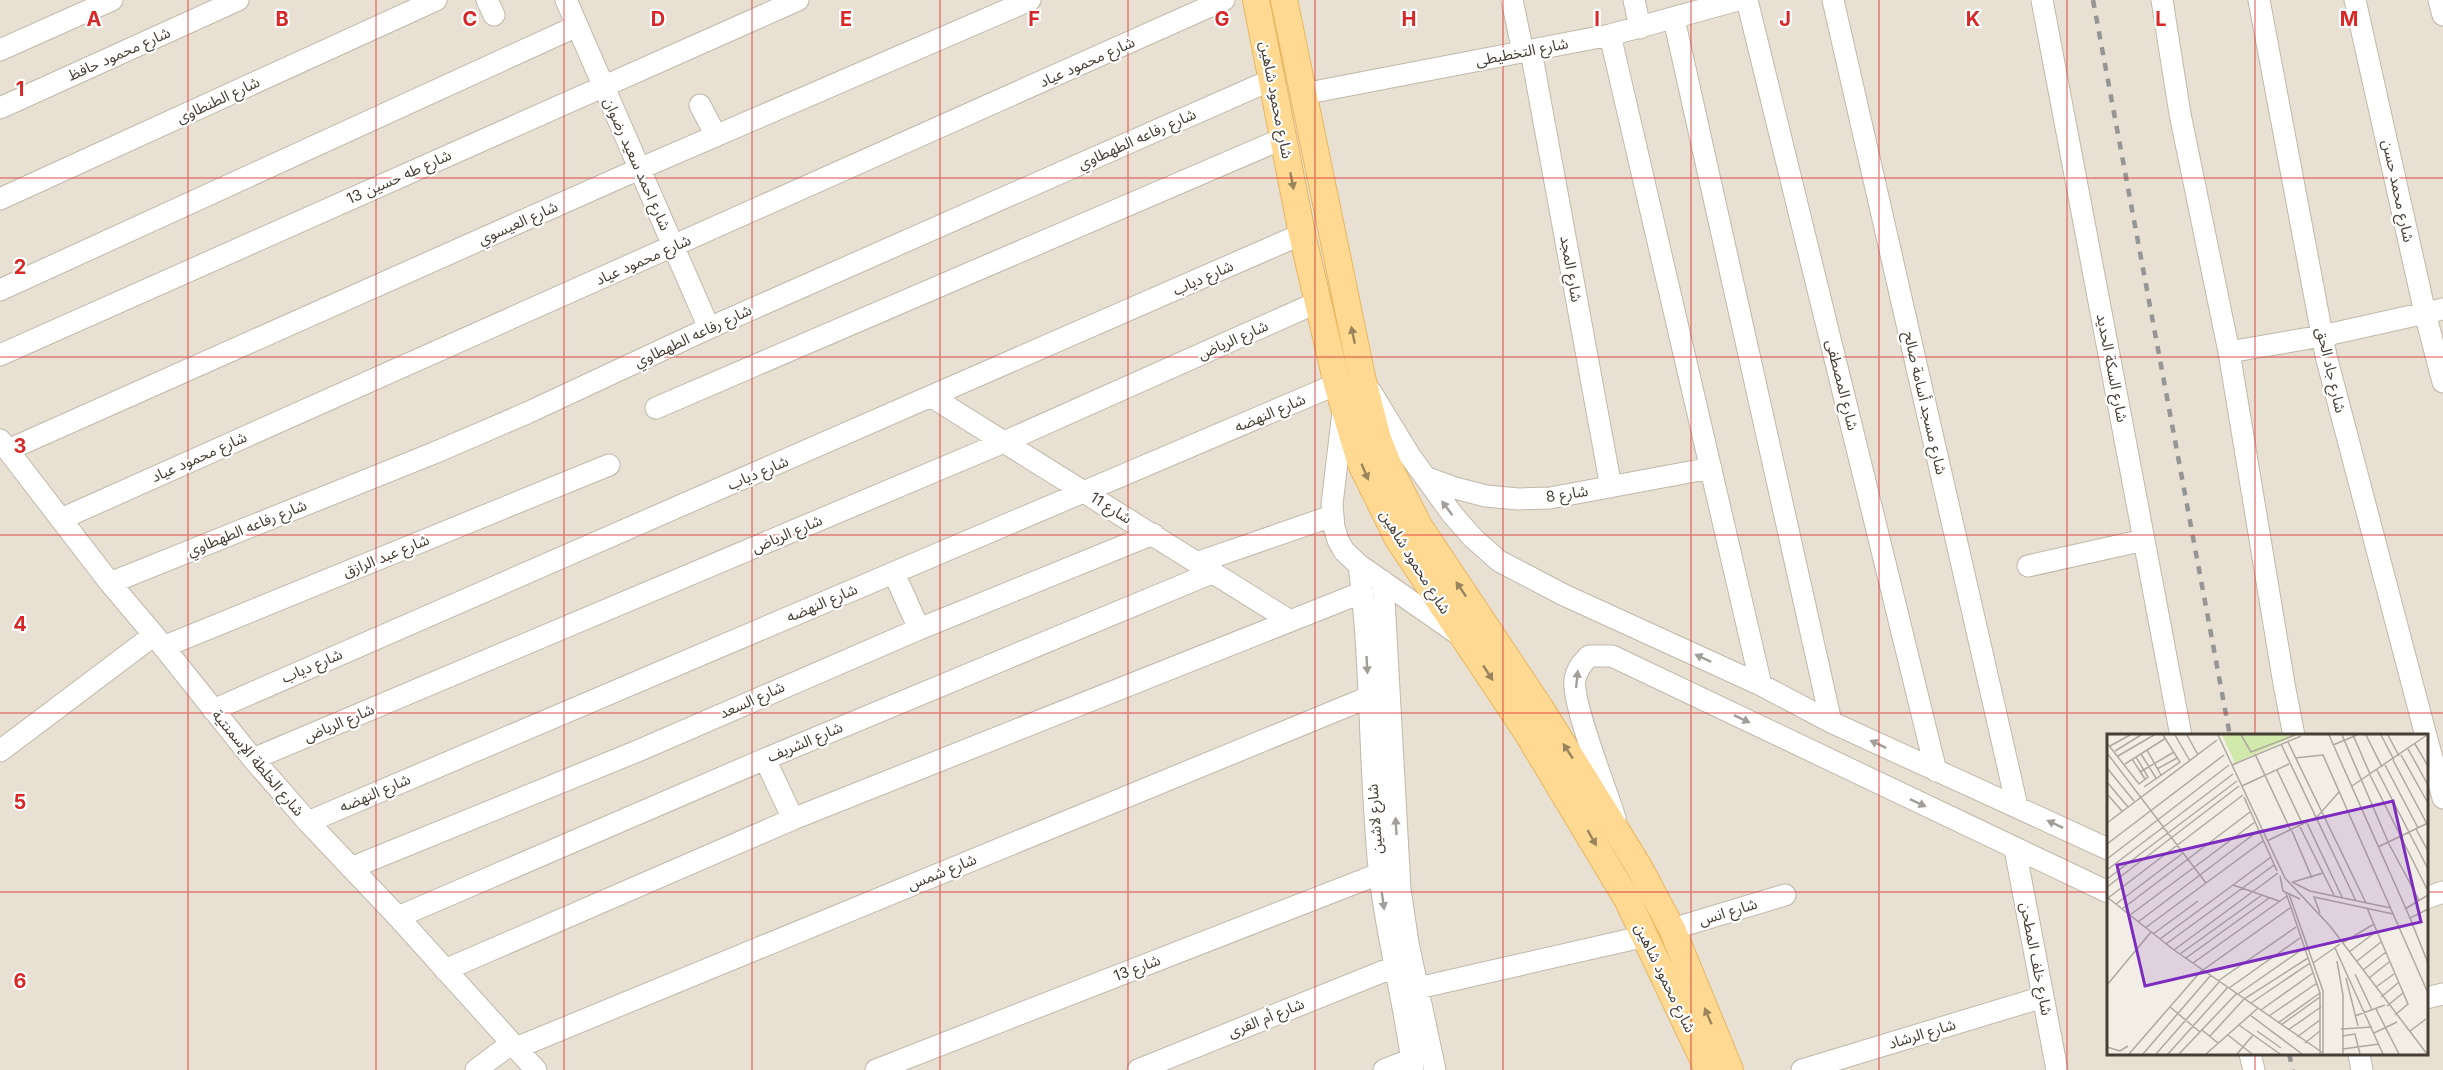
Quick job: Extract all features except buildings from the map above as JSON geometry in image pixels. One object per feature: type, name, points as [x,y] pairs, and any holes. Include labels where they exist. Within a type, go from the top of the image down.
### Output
[{"type":"main road","name":"شارع محمود شاهين","points":[[1256,0],[1302,234],[1341,395],[1361,464],[1378,502],[1416,569],[1466,640],[1578,814],[1646,936],[1708,1070]]},
{"type":"main road","name":"شارع محمود شاهين","points":[[1284,0],[1369,408],[1386,459],[1419,526],[1541,709],[1621,836],[1672,929],[1730,1070]]},
{"type":"street","points":[[0,51],[112,0]]},
{"type":"street","name":"شارع محمود حافظ","points":[[0,108],[238,0]]},
{"type":"street","name":"شارع الطنطاوى","points":[[0,199],[436,0]]},
{"type":"street","name":"شارع احمد سعيد رضوان","points":[[566,0],[709,328]]},
{"type":"street","name":"شارع طه حسين 13","points":[[0,355],[798,0]]},
{"type":"street","name":"شارع العيسوي","points":[[4,445],[1030,0]]},
{"type":"street","name":"شارع محمود عياد","points":[[61,519],[1224,0]]},
{"type":"street","name":"شارع المجد","points":[[1512,0],[1527,52],[1611,487]]},
{"type":"street","points":[[1634,0],[1640,28]]},
{"type":"street","name":"شارع التخطيطى","points":[[1303,94],[1610,35],[1738,0]]},
{"type":"street","name":"شارع المصطفى","points":[[1747,0],[1936,771]]},
{"type":"street","name":"شارع مسجد أسامة صالح","points":[[1833,0],[2017,806]]},
{"type":"street","name":"شارع السكة الحديد","points":[[2042,0],[2181,734]]},
{"type":"street","points":[[2162,0],[2180,114],[2229,352],[2294,734]]},
{"type":"street","name":"شارع جاد الحق","points":[[2259,0],[2322,336],[2425,734]]},
{"type":"street","name":"شارع محمد حسن","points":[[2355,0],[2434,311],[2443,382]]},
{"type":"street","points":[[2439,0],[2443,15]]},
{"type":"street","points":[[1674,19],[1831,722]]},
{"type":"street","points":[[0,290],[577,26]]},
{"type":"street","points":[[1610,35],[1761,685]]},
{"type":"street","name":"شارع رفاعه الطهطاوي","points":[[110,584],[527,414],[709,328],[1273,79]]},
{"type":"street","points":[[699,105],[716,136]]},
{"type":"street","points":[[656,408],[1284,138]]},
{"type":"street","name":"شارع دياب","points":[[213,710],[1302,234]]},
{"type":"street","name":"شارع الرياض","points":[[253,759],[1004,442],[1318,302]]},
{"type":"street","points":[[2229,352],[2322,336],[2434,311]]},
{"type":"street","points":[[1362,376],[1425,477],[1452,514],[1473,538],[1499,561],[1564,595],[1761,685],[1831,722],[2107,848]]},
{"type":"street","points":[[1341,395],[1332,516],[1341,546],[1359,565],[1466,640]]},
{"type":"street","name":"شارع النهضه","points":[[308,822],[1085,492],[1341,395]]},
{"type":"street","name":"شارع 11","points":[[932,397],[1290,621]]},
{"type":"street","name":"شارع الخلطة الإسمنتية","points":[[4,445],[110,584],[159,641],[253,759],[536,1070]]},
{"type":"street","name":"شارع عبد الرازق","points":[[0,751],[159,641],[609,465]]},
{"type":"street","name":"شارع 8","points":[[1425,477],[1476,493],[1518,499],[1550,498],[1711,468]]},
{"type":"street","name":"شارع الشريف","points":[[398,916],[1206,567],[1332,516]]},
{"type":"street","name":"شارع السعد","points":[[351,868],[640,750],[920,629],[1153,534]]},
{"type":"street","points":[[2028,566],[2144,540]]},
{"type":"street","name":"شارع لاشين","points":[[1359,565],[1363,592],[1376,623],[1394,967],[1413,1064]]},
{"type":"street","points":[[894,573],[920,629]]},
{"type":"street","name":"شارع لاشين","points":[[1383,581],[1376,623],[1369,697],[1389,869],[1403,915],[1435,1070]]},
{"type":"street","points":[[445,970],[793,819],[1363,592]]},
{"type":"street","points":[[1621,836],[1586,731],[1575,682],[1579,666],[1589,656],[1612,656],[2107,891]]},
{"type":"street","name":"شارع شمس","points":[[476,1070],[514,1046],[1369,697]]},
{"type":"street","name":"شارع جاد الحق","points":[[2428,743],[2443,798]]},
{"type":"street","points":[[765,759],[793,819]]},
{"type":"street","name":"شارع خلف المطحن","points":[[2015,849],[2043,997],[2052,1068]]},
{"type":"street","name":"شارع 13","points":[[876,1070],[1389,869]]},
{"type":"street","points":[[2428,898],[2443,892]]},
{"type":"street","name":"شارع انس","points":[[1672,929],[1785,896]]},
{"type":"street","points":[[1418,988],[1646,936]]},
{"type":"street","name":"شارع أم القرى","points":[[1138,1070],[1394,967]]},
{"type":"street","points":[[2428,998],[2443,994]]},
{"type":"street","name":"شارع الرشاد","points":[[1802,1070],[2043,997]]},
{"type":"street","points":[[2250,1055],[2254,1070]]},
{"type":"street","points":[[2359,1055],[2362,1070]]},
{"type":"street","points":[[1384,1070],[1413,1064]]},
{"type":"shaded area","points":[[0,0],[2443,0],[2443,1070],[0,1070]]},
{"type":"railway","points":[[2093,0],[2230,734]]},
{"type":"railway","points":[[2289,1055],[2293,1070]]}]
